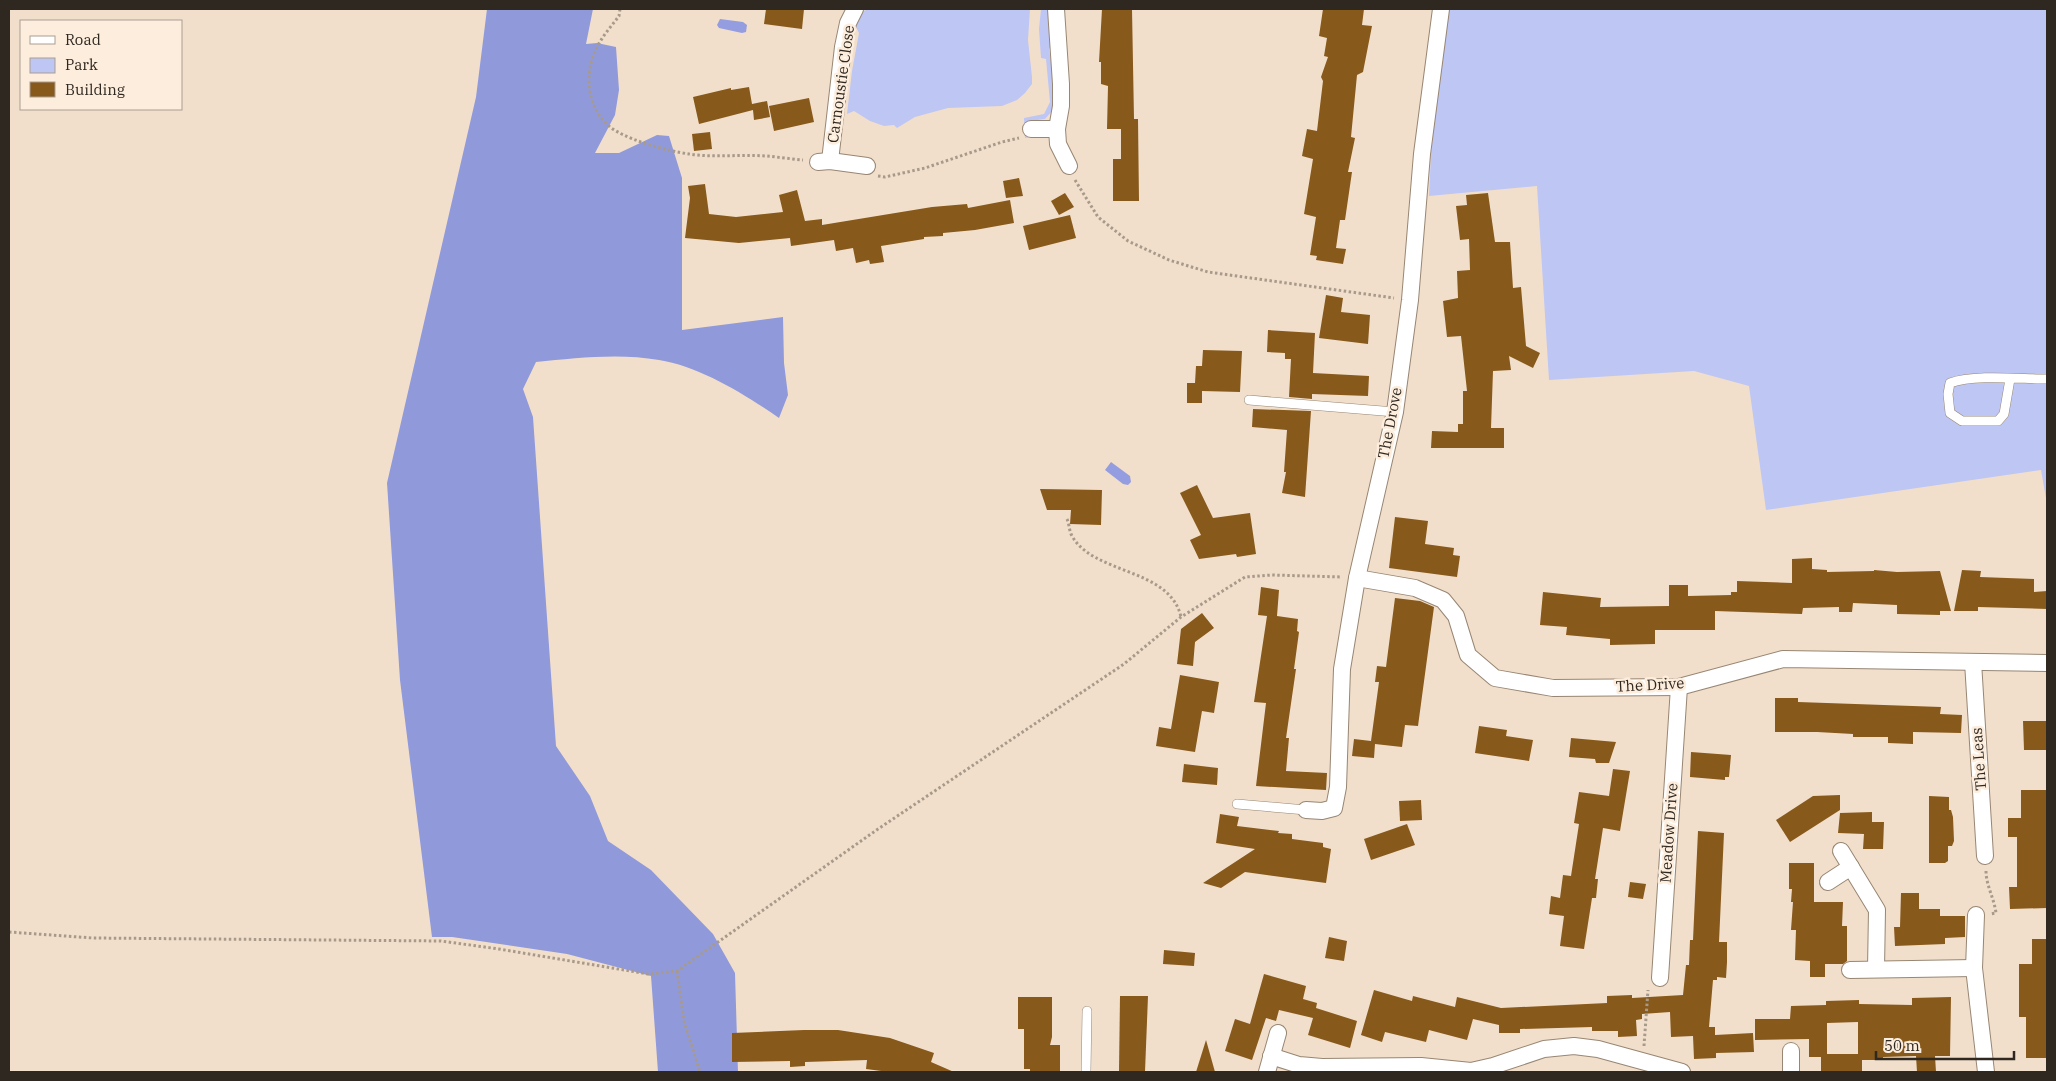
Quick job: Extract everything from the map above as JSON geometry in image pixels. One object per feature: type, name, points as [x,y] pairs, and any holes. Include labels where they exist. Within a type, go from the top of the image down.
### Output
[{"type":"street","name":"Carnoustie Close","points":[[854,9],[848,23],[824,161],[867,166]]},
{"type":"street","points":[[1056,9],[1061,84],[1057,128],[1058,144],[1069,166]]},
{"type":"street","name":"The Drove","points":[[1306,810],[1322,811],[1334,808],[1338,787],[1342,669],[1357,578],[1395,412],[1410,300],[1422,154],[1441,9]]},
{"type":"street","points":[[1031,129],[1057,128]]},
{"type":"street","name":"The Drive","points":[[1357,578],[1415,588],[1443,600],[1456,616],[1468,655],[1495,678],[1553,688],[1679,687],[1783,659],[2047,662]]},
{"type":"street","name":"The Leas","points":[[1973,662],[1985,856]]},
{"type":"street","name":"Meadow Drive","points":[[1654,982],[1679,687]]},
{"type":"street","points":[[1841,851],[1877,910],[1876,970]]},
{"type":"street","points":[[1828,882],[1851,867]]},
{"type":"street","points":[[1976,915],[1974,968],[1986,1072]]},
{"type":"street","points":[[1850,970],[1974,968]]},
{"type":"street","points":[[1267,1072],[1278,1032]]},
{"type":"street","points":[[1271,1056],[1299,1064],[1360,1070],[1421,1066],[1471,1070],[1493,1066],[1544,1049],[1574,1046],[1598,1049],[1638,1066],[1682,1072]]},
{"type":"street","points":[[1791,1051],[1791,1072]]},
{"type":"lane","points":[[2010,379],[2004,414],[1998,421],[1962,421],[1950,413],[1948,394],[1950,383],[1960,380],[2010,379],[2047,379]]},
{"type":"lane","points":[[1249,400],[1395,412]]},
{"type":"lane","points":[[1237,804],[1306,810]]},
{"type":"lane","points":[[1086,1072],[1087,1010]]},
{"type":"path","points":[[620,9],[619,16],[594,53],[590,68],[589,90],[592,103],[602,119],[616,131],[651,145],[689,154],[766,156],[824,161]]},
{"type":"path","points":[[867,166],[866,176],[885,177],[925,168],[1024,136],[1031,129]]},
{"type":"path","points":[[1069,166],[1079,188],[1098,217],[1128,241],[1169,260],[1208,272],[1410,300]]},
{"type":"path","points":[[1067,519],[1071,534],[1085,551],[1112,566],[1138,575],[1160,588],[1177,606],[1181,617]]},
{"type":"path","points":[[9,932],[93,938],[441,941],[648,974],[678,971],[878,829],[1124,664],[1181,617],[1245,577],[1272,574],[1357,578]]},
{"type":"path","points":[[1976,915],[1996,913],[1994,898],[1986,880],[1985,856]]},
{"type":"path","points":[[678,971],[684,1021],[700,1072]]},
{"type":"path","points":[[1638,1066],[1644,1048],[1654,982]]},
{"type":"green space","points":[[868,9],[1030,9],[1028,40],[1032,84],[1017,100],[1002,106],[948,108],[915,117],[897,128],[894,125],[884,126],[870,121],[854,111],[847,114],[859,33],[855,25],[859,13]]},
{"type":"green space","points":[[1041,9],[1050,9],[1055,42],[1049,49],[1053,76],[1053,110],[1045,119],[1029,121],[1030,137],[1025,138],[1024,118],[1044,114],[1050,102],[1046,59],[1041,58],[1039,29]]},
{"type":"green space","points":[[1447,9],[2047,9],[2047,504],[2041,470],[1766,510],[1749,386],[1694,371],[1549,380],[1537,186],[1429,196],[1431,154]]},
{"type":"shaded area","points":[[487,9],[593,9],[586,44],[597,43],[616,47],[619,90],[615,115],[595,153],[619,153],[657,135],[669,136],[682,178],[682,330],[783,317],[784,363],[788,395],[779,418],[737,391],[706,375],[674,363],[644,358],[598,357],[536,362],[523,389],[533,417],[556,746],[590,796],[608,841],[651,870],[713,934],[735,973],[738,1072],[658,1072],[651,976],[567,954],[452,937],[432,937],[400,680],[387,483],[476,97]]},
{"type":"shaded area","points":[[720,19],[743,22],[747,25],[746,32],[742,33],[719,28],[717,25]]},
{"type":"shaded area","points":[[1111,462],[1130,476],[1131,482],[1128,485],[1123,484],[1105,470]]},
{"type":"building","points":[[766,9],[804,9],[802,29],[764,24]]},
{"type":"building","points":[[1102,9],[1132,9],[1134,119],[1138,119],[1139,201],[1113,201],[1113,159],[1121,159],[1121,129],[1107,129],[1108,86],[1101,84],[1101,62],[1099,62]]},
{"type":"building","points":[[1323,9],[1364,9],[1362,25],[1372,26],[1363,72],[1357,75],[1351,137],[1355,138],[1348,172],[1352,172],[1345,220],[1340,220],[1336,248],[1346,249],[1343,264],[1316,260],[1317,256],[1310,255],[1316,217],[1304,214],[1313,159],[1302,156],[1307,129],[1317,131],[1323,81],[1321,77],[1328,57],[1324,56],[1327,38],[1319,36]]},
{"type":"building","points":[[749,87],[752,104],[767,101],[770,117],[754,120],[753,110],[699,124],[693,97],[731,88],[731,90]]},
{"type":"building","points":[[809,98],[814,122],[774,131],[769,106]]},
{"type":"building","points":[[710,132],[712,149],[694,151],[692,134]]},
{"type":"building","points":[[1019,178],[1023,196],[1006,198],[1003,181]]},
{"type":"building","points":[[705,184],[709,214],[736,217],[783,212],[779,195],[797,190],[805,221],[822,219],[822,225],[932,207],[967,204],[968,208],[1010,200],[1014,223],[943,233],[943,236],[924,237],[924,239],[881,246],[884,262],[870,264],[869,260],[856,263],[853,248],[836,251],[834,240],[791,246],[790,238],[739,243],[685,238],[690,198],[688,186]]},
{"type":"building","points":[[1065,193],[1074,207],[1059,215],[1051,201]]},
{"type":"building","points":[[1488,193],[1495,242],[1510,242],[1513,288],[1521,287],[1526,346],[1540,353],[1533,368],[1509,356],[1511,370],[1493,371],[1491,428],[1504,428],[1504,448],[1431,448],[1432,431],[1458,432],[1458,424],[1463,424],[1463,391],[1467,391],[1461,336],[1447,337],[1443,301],[1458,298],[1457,271],[1470,270],[1469,239],[1460,240],[1456,206],[1467,205],[1466,195]]},
{"type":"building","points":[[1070,215],[1076,238],[1029,250],[1023,226]]},
{"type":"building","points":[[1326,295],[1343,298],[1341,312],[1370,315],[1368,344],[1319,338]]},
{"type":"building","points":[[1268,330],[1315,333],[1313,373],[1369,376],[1368,396],[1312,394],[1312,399],[1289,397],[1291,359],[1285,359],[1285,353],[1267,352]]},
{"type":"building","points":[[1203,350],[1242,351],[1240,392],[1202,391],[1202,403],[1187,403],[1187,383],[1195,383],[1196,366],[1202,366]]},
{"type":"building","points":[[1253,409],[1311,411],[1305,497],[1282,493],[1286,472],[1284,472],[1287,430],[1252,427]]},
{"type":"building","points":[[1197,485],[1213,518],[1250,513],[1256,554],[1237,557],[1236,554],[1199,559],[1190,540],[1201,535],[1180,493]]},
{"type":"building","points":[[1040,489],[1102,490],[1101,525],[1070,524],[1071,510],[1047,510]]},
{"type":"building","points":[[1395,517],[1428,521],[1425,544],[1454,548],[1453,555],[1460,556],[1457,577],[1389,568]]},
{"type":"building","points":[[1812,558],[1812,569],[1827,570],[1827,572],[1874,570],[1897,572],[1940,571],[1951,611],[1940,611],[1940,615],[1897,614],[1897,605],[1853,603],[1852,612],[1839,612],[1839,607],[1803,608],[1802,614],[1715,611],[1715,630],[1655,630],[1655,644],[1610,645],[1610,639],[1566,635],[1567,627],[1540,625],[1543,592],[1601,598],[1600,607],[1669,606],[1669,585],[1688,585],[1688,596],[1731,595],[1731,592],[1737,592],[1737,581],[1792,583],[1792,559]]},
{"type":"building","points":[[1962,570],[1981,571],[1980,577],[2034,579],[2034,592],[2047,591],[2047,609],[1978,607],[1978,611],[1954,611]]},
{"type":"building","points":[[1261,587],[1279,590],[1277,616],[1298,619],[1297,631],[1299,632],[1294,669],[1296,669],[1286,738],[1289,738],[1286,771],[1327,773],[1326,790],[1256,786],[1266,703],[1254,702],[1267,616],[1258,615]]},
{"type":"building","points":[[1395,598],[1420,601],[1434,607],[1418,726],[1405,725],[1402,747],[1375,744],[1374,758],[1352,756],[1354,739],[1371,741],[1379,682],[1375,682],[1377,666],[1386,667]]},
{"type":"building","points":[[1202,613],[1214,628],[1195,642],[1193,666],[1177,664],[1181,629]]},
{"type":"building","points":[[1180,675],[1219,682],[1214,713],[1202,711],[1195,752],[1156,746],[1159,727],[1171,729]]},
{"type":"building","points":[[1775,698],[1798,698],[1798,702],[1941,707],[1940,714],[1962,715],[1961,733],[1913,732],[1913,744],[1888,743],[1888,737],[1853,737],[1853,734],[1817,732],[1775,732]]},
{"type":"building","points":[[2023,721],[2047,721],[2047,750],[2024,750]]},
{"type":"building","points":[[1479,726],[1507,730],[1506,736],[1533,740],[1529,761],[1475,753]]},
{"type":"building","points":[[1571,738],[1616,742],[1609,763],[1596,763],[1595,759],[1569,757]]},
{"type":"building","points":[[1691,752],[1731,755],[1729,777],[1725,777],[1725,780],[1690,777]]},
{"type":"building","points":[[1184,764],[1218,768],[1217,785],[1182,782]]},
{"type":"building","points":[[1613,769],[1630,771],[1620,831],[1603,828],[1595,879],[1598,879],[1596,898],[1592,898],[1584,949],[1560,946],[1564,916],[1549,914],[1551,896],[1560,898],[1563,875],[1571,876],[1579,824],[1574,823],[1579,792],[1609,796]]},
{"type":"building","points":[[2021,790],[2046,790],[2047,908],[2010,909],[2009,887],[2017,887],[2017,837],[2008,837],[2008,818],[2021,818]]},
{"type":"building","points":[[1840,795],[1840,810],[1790,842],[1776,820],[1813,796]]},
{"type":"building","points":[[1929,796],[1949,797],[1949,810],[1951,810],[1953,817],[1954,841],[1952,846],[1948,846],[1948,861],[1945,863],[1929,863]]},
{"type":"building","points":[[1421,800],[1422,820],[1400,821],[1399,801]]},
{"type":"building","points":[[1872,812],[1872,822],[1884,822],[1883,849],[1863,849],[1864,834],[1838,833],[1840,813]]},
{"type":"building","points":[[1220,814],[1239,817],[1237,826],[1279,831],[1278,833],[1292,834],[1292,839],[1323,843],[1323,847],[1331,849],[1326,883],[1245,872],[1221,888],[1203,883],[1255,849],[1216,843]]},
{"type":"building","points":[[1407,824],[1415,845],[1371,860],[1364,839]]},
{"type":"building","points":[[1698,831],[1724,833],[1719,942],[1727,942],[1726,978],[1717,977],[1717,980],[1713,980],[1709,1027],[1715,1027],[1715,1035],[1753,1033],[1754,1052],[1716,1053],[1716,1058],[1694,1059],[1693,1036],[1671,1037],[1670,1012],[1642,1014],[1642,1019],[1636,1020],[1637,1036],[1618,1037],[1618,1031],[1592,1031],[1592,1027],[1520,1029],[1520,1033],[1499,1033],[1499,1025],[1473,1019],[1467,1040],[1429,1030],[1426,1042],[1385,1032],[1382,1042],[1361,1035],[1374,990],[1412,1001],[1413,996],[1455,1007],[1457,997],[1501,1008],[1607,1003],[1607,996],[1632,995],[1632,998],[1683,995],[1686,965],[1689,965],[1690,940],[1693,940]]},
{"type":"building","points":[[1789,863],[1814,863],[1814,902],[1843,902],[1842,926],[1847,926],[1847,961],[1843,964],[1825,964],[1825,977],[1810,977],[1810,961],[1795,960],[1796,930],[1791,930],[1793,902],[1791,902],[1792,889],[1789,889]]},
{"type":"building","points":[[1630,882],[1646,884],[1643,899],[1628,897]]},
{"type":"building","points":[[1901,893],[1919,893],[1919,909],[1940,909],[1940,916],[1965,916],[1965,937],[1945,938],[1945,944],[1895,946],[1894,927],[1900,927]]},
{"type":"building","points":[[1329,937],[1347,941],[1344,961],[1325,958]]},
{"type":"building","points":[[2032,939],[2047,939],[2047,1058],[2026,1058],[2026,1017],[2019,1017],[2019,964],[2032,964]]},
{"type":"building","points":[[1164,950],[1195,953],[1194,966],[1163,964]]},
{"type":"building","points":[[1264,974],[1306,986],[1303,999],[1317,1003],[1316,1008],[1357,1021],[1350,1048],[1308,1035],[1313,1018],[1279,1010],[1276,1021],[1266,1018],[1252,1060],[1225,1051],[1235,1019],[1250,1024]]},
{"type":"building","points":[[1120,996],[1148,996],[1145,1072],[1119,1072]]},
{"type":"building","points":[[1018,997],[1052,997],[1052,1037],[1050,1045],[1060,1045],[1060,1072],[1030,1072],[1030,1069],[1024,1069],[1024,1029],[1018,1029]]},
{"type":"building","points":[[1951,997],[1950,1056],[1935,1056],[1936,1072],[1917,1072],[1916,1056],[1883,1057],[1883,1060],[1862,1060],[1862,1071],[1821,1072],[1821,1057],[1809,1057],[1809,1039],[1755,1040],[1755,1019],[1790,1019],[1791,1006],[1826,1005],[1826,1001],[1859,1000],[1859,1004],[1912,1005],[1912,998]],"holes":[[[1858,1022],[1858,1054],[1827,1054],[1827,1023]]]},
{"type":"building","points":[[838,1030],[890,1038],[934,1053],[931,1062],[954,1072],[889,1072],[866,1069],[867,1060],[805,1062],[805,1066],[790,1067],[790,1061],[732,1062],[732,1033]]},
{"type":"building","points":[[1206,1040],[1215,1072],[1196,1072]]}]
